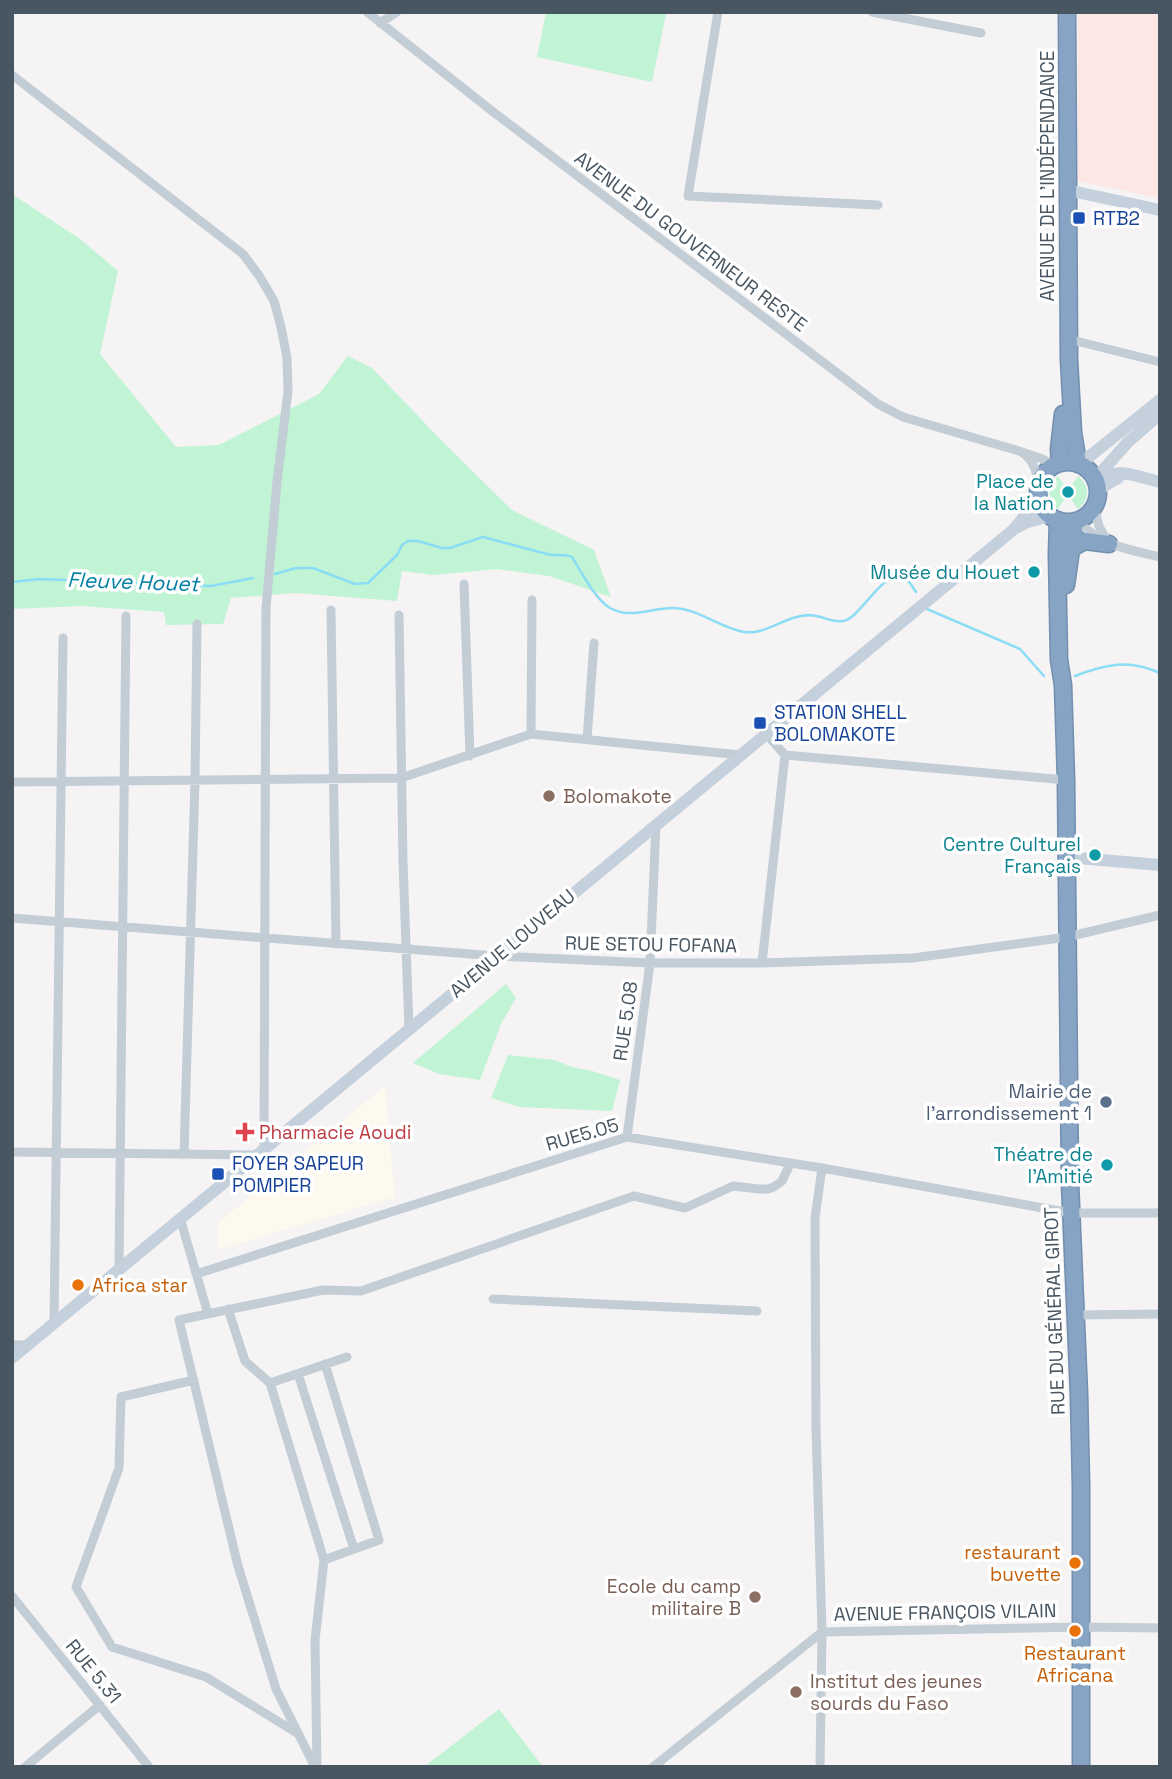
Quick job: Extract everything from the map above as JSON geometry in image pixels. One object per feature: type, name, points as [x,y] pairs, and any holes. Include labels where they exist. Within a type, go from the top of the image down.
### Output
[{"type":"highway","name":"AVENUE DE L'INDÉPENDANCE","points":[[1067,12],[1068,339],[1073,432],[1079,461]]},
{"type":"highway","name":"AVENUE DE L'INDÉPENDANCE","points":[[1057,464],[1063,423],[1064,360],[1068,339]]},
{"type":"highway","points":[[1079,461],[1090,471],[1098,486],[1087,515],[1076,521],[1066,522],[1054,518],[1043,508],[1039,493],[1043,477],[1057,464],[1079,461]]},
{"type":"highway","points":[[1054,518],[1059,660],[1063,685]]},
{"type":"highway","points":[[1063,685],[1066,659],[1066,580],[1076,521]]},
{"type":"highway","points":[[1072,548],[1085,541],[1110,544]]},
{"type":"highway","name":"RUE DU GÉNÉRAL GIROT","points":[[1063,685],[1071,1213],[1081,1486],[1081,1767]]},
{"type":"main road","points":[[1067,190],[1160,210]]},
{"type":"main road","points":[[1079,461],[1103,448],[1160,400]]},
{"type":"main road","points":[[1098,486],[1120,450],[1160,414]]},
{"type":"main road","points":[[1098,486],[1114,472],[1125,472],[1160,482]]},
{"type":"main road","points":[[1098,486],[1130,475]]},
{"type":"main road","name":"AVENUE LOUVEAU","points":[[1013,530],[1039,493]]},
{"type":"main road","name":"AVENUE LOUVEAU","points":[[12,1358],[1013,530],[1028,522],[1054,518]]},
{"type":"main road","points":[[1066,857],[1160,865]]},
{"type":"street","name":"AVENUE DU GOUVERNEUR RESTE","points":[[367,12],[503,120],[873,400],[903,418],[1057,464]]},
{"type":"street","points":[[380,23],[397,12]]},
{"type":"street","points":[[718,12],[688,196],[878,205]]},
{"type":"street","points":[[872,12],[981,33]]},
{"type":"street","points":[[12,75],[243,254],[274,301],[287,358],[288,391],[266,608],[265,938],[260,1152],[184,1155],[12,1152]]},
{"type":"street","points":[[1068,339],[1160,362]]},
{"type":"street","points":[[1019,451],[1032,462],[1039,493]]},
{"type":"street","points":[[1098,486],[1101,532],[1110,544]]},
{"type":"street","points":[[1076,521],[1110,544],[1160,557]]},
{"type":"street","points":[[464,584],[470,755]]},
{"type":"street","points":[[531,734],[532,600]]},
{"type":"street","points":[[331,610],[336,943]]},
{"type":"street","points":[[399,615],[409,1029]]},
{"type":"street","points":[[119,1269],[126,617]]},
{"type":"street","points":[[184,1155],[197,624]]},
{"type":"street","points":[[54,1323],[63,638]]},
{"type":"street","points":[[587,739],[594,643]]},
{"type":"street","points":[[12,782],[401,778],[531,734],[741,755]]},
{"type":"street","points":[[766,734],[785,755],[1066,779]]},
{"type":"street","points":[[762,963],[785,755]]},
{"type":"street","name":"RUE 5.08","points":[[627,1137],[650,963],[656,824]]},
{"type":"street","name":"RUE SETOU FOFANA","points":[[12,918],[496,956],[650,963],[762,963],[913,958],[1067,937],[1160,915]]},
{"type":"street","name":"RUE5.05","points":[[197,1273],[627,1137],[822,1168],[1071,1213],[1160,1213]]},
{"type":"street","points":[[316,1767],[276,1689],[238,1566],[179,1320],[323,1290],[361,1291],[634,1196],[685,1208],[733,1186],[768,1189],[782,1181],[790,1164]]},
{"type":"street","points":[[820,1767],[822,1632],[816,1428],[815,1217],[822,1168]]},
{"type":"street","points":[[180,1218],[208,1314]]},
{"type":"street","points":[[493,1299],[757,1311]]},
{"type":"street","points":[[228,1310],[244,1361],[271,1383],[324,1560],[315,1640],[316,1767]]},
{"type":"street","points":[[1076,1315],[1160,1314]]},
{"type":"street","points":[[12,1345],[28,1345]]},
{"type":"street","points":[[271,1383],[347,1357]]},
{"type":"street","points":[[324,1560],[379,1539],[325,1364]]},
{"type":"street","points":[[298,1374],[354,1549]]},
{"type":"street","points":[[194,1380],[121,1397],[119,1468],[76,1587],[112,1647],[206,1676],[299,1734]]},
{"type":"street","name":"RUE 5.31","points":[[12,1597],[149,1767]]},
{"type":"street","name":"AVENUE FRANÇOIS VILAIN","points":[[653,1767],[822,1632],[1160,1628]]},
{"type":"street","points":[[25,1767],[100,1705]]},
{"type":"shaded area","points":[[1078,12],[1160,12],[1160,198],[1077,181]]},
{"type":"shaded area","points":[[385,1086],[395,1197],[218,1250],[218,1223]]},
{"type":"green space","points":[[546,12],[666,14],[652,82],[537,57]]},
{"type":"green space","points":[[12,194],[80,239],[118,271],[100,354],[176,447],[219,445],[319,394],[348,356],[372,368],[512,510],[594,550],[611,597],[549,576],[497,569],[433,575],[402,571],[397,601],[295,593],[231,598],[223,624],[166,625],[164,612],[82,606],[12,609]]},
{"type":"green space","points":[[1058,476],[1064,485],[1060,494],[1064,500],[1058,509],[1049,493],[1051,484]]},
{"type":"green space","points":[[1078,476],[1085,484],[1087,492],[1085,501],[1078,509],[1071,499],[1076,492],[1072,485]]},
{"type":"green space","points":[[506,984],[516,998],[501,1024],[480,1080],[439,1074],[413,1063]]},
{"type":"green space","points":[[508,1055],[554,1060],[620,1080],[612,1111],[520,1107],[491,1098]]},
{"type":"green space","points":[[499,1709],[543,1767],[424,1767]]},
{"type":"waterway","name":"Fleuve Houet","points":[[275,574],[296,568],[313,568],[355,584],[368,583],[408,541],[450,548],[483,537],[547,554],[572,557],[599,599],[618,611],[634,613],[666,608],[683,609],[744,632],[766,629],[807,615],[843,621],[854,615],[881,586],[895,576],[908,580],[916,592]]},
{"type":"waterway","name":"Fleuve Houet","points":[[12,582],[40,579],[211,586],[253,578]]},
{"type":"waterway","name":"Fleuve Houet","points":[[927,609],[1020,649],[1044,676]]},
{"type":"waterway","name":"Fleuve Houet","points":[[1075,676],[1097,668],[1118,665],[1138,666],[1160,673]]},
{"type":"place","name":"RTB2","points":[[1079,218]]},
{"type":"place","name":"Place de la Nation","points":[[1068,492]]},
{"type":"place","name":"Musée du Houet","points":[[1034,572]]},
{"type":"place","name":"STATION SHELL BOLOMAKOTE","points":[[760,723]]},
{"type":"place","name":"Bolomakote","points":[[549,796]]},
{"type":"place","name":"Centre Culturel Français","points":[[1095,855]]},
{"type":"place","name":"Mairie de l'arrondissement 1","points":[[1106,1102]]},
{"type":"place","name":"Pharmacie Aoudi","points":[[245,1132]]},
{"type":"place","name":"Théatre de l'Amitié","points":[[1107,1165]]},
{"type":"place","name":"FOYER SAPEUR POMPIER","points":[[218,1174]]},
{"type":"place","name":"Africa star","points":[[78,1285]]},
{"type":"place","name":"restaurant buvette","points":[[1075,1563]]},
{"type":"place","name":"Ecole du camp militaire B","points":[[755,1597]]},
{"type":"place","name":"Restaurant Africana","points":[[1075,1631]]},
{"type":"place","name":"Institut des jeunes sourds du Faso","points":[[796,1692]]}]
